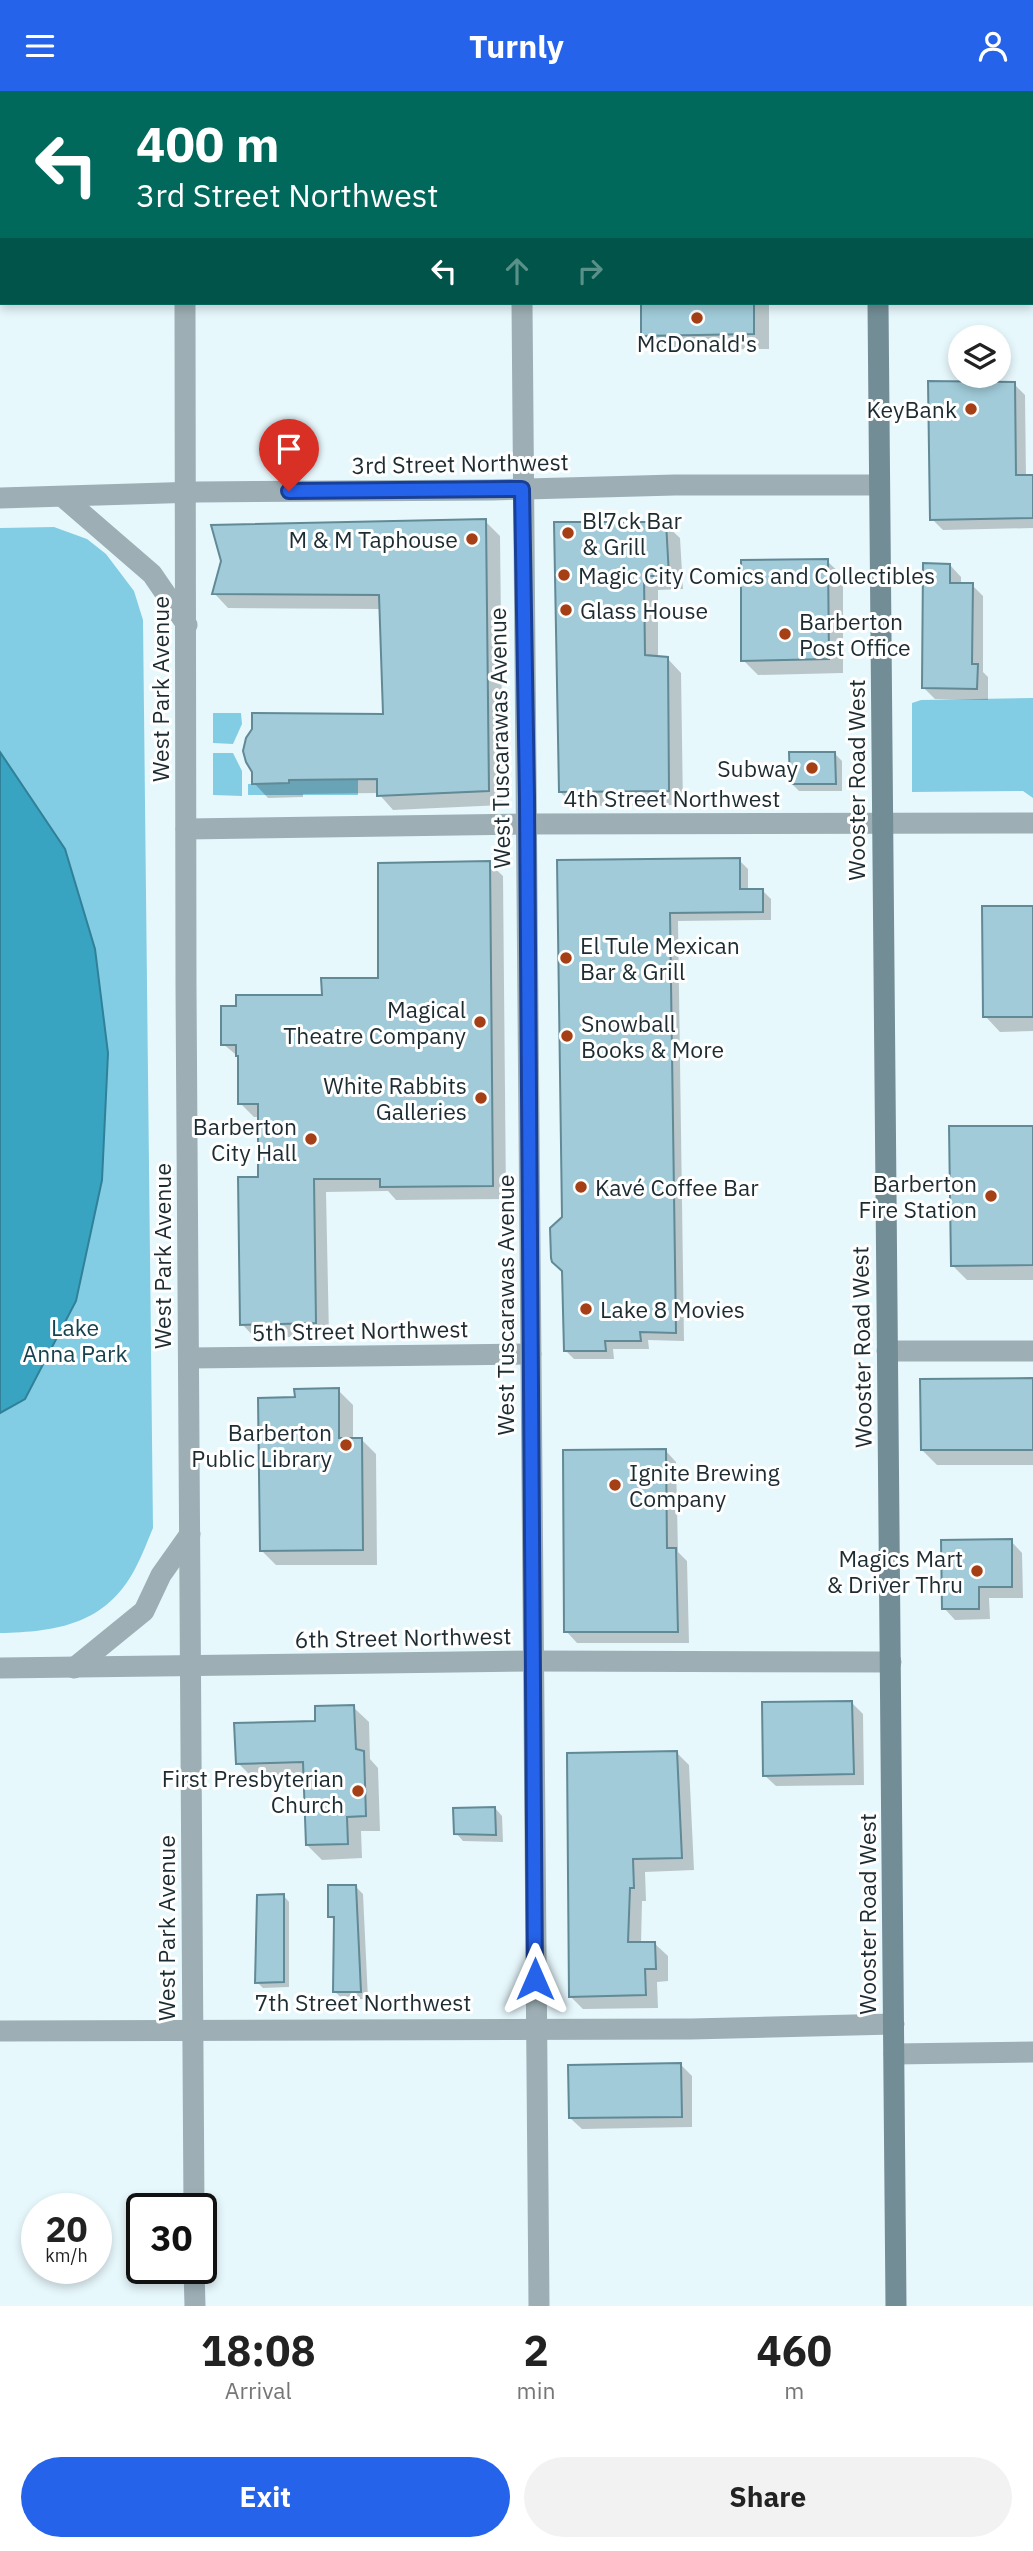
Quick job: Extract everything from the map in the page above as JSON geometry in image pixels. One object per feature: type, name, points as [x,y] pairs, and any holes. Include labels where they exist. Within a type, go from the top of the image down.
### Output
[{"type":"main road","name":"Wooster Road West","points":[[878,305],[896,2306]]},
{"type":"street","name":"West Park Avenue","points":[[185,305],[194,2193]]},
{"type":"street","name":"West Tuscarawas Avenue","points":[[522,305],[539,2306]]},
{"type":"street","name":"3rd Street Northwest","points":[[0,498],[187,492],[879,485]]},
{"type":"street","points":[[63,498],[152,574],[187,625]]},
{"type":"street","name":"4th Street Northwest","points":[[186,829],[527,824],[1033,823]]},
{"type":"street","points":[[887,1351],[1033,1350]]},
{"type":"street","name":"5th Street Northwest","points":[[189,1358],[531,1354]]},
{"type":"street","points":[[74,1668],[144,1611],[161,1575],[190,1534]]},
{"type":"street","name":"6th Street Northwest","points":[[0,1668],[533,1661],[891,1663]]},
{"type":"street","name":"7th Street Northwest","points":[[0,2031],[691,2029],[894,2024]]},
{"type":"street","points":[[894,2054],[1033,2052]]},
{"type":"street","points":[[194,2284],[195,2306]]},
{"type":"green space","name":"Lake Anna Park","points":[[54,527],[87,539],[106,554],[134,591],[143,620],[153,1528],[138,1564],[123,1587],[110,1602],[95,1613],[60,1627],[0,1633],[0,528]]},
{"type":"green space","points":[[1033,698],[1033,798],[1023,791],[912,792],[912,703],[921,700]]},
{"type":"green space","points":[[213,713],[241,713],[242,724],[233,744],[213,743]]},
{"type":"green space","points":[[213,753],[233,753],[242,771],[242,796],[213,795]]},
{"type":"green space","points":[[358,779],[358,795],[248,795],[248,784],[288,783],[289,780]]},
{"type":"shaded area","points":[[0,752],[65,849],[95,949],[108,1053],[102,1180],[76,1301],[25,1399],[0,1413]]},
{"type":"building","name":"McDonald's","points":[[641,305],[754,305],[754,334],[641,336]]},
{"type":"building","points":[[928,381],[948,381],[948,388],[1011,388],[1011,382],[1015,382],[1016,475],[1033,475],[1033,518],[930,520]]},
{"type":"building","points":[[486,519],[489,791],[377,796],[377,779],[289,780],[289,783],[252,784],[252,772],[243,751],[246,738],[252,729],[252,713],[383,714],[379,595],[212,594],[221,561],[211,525]]},
{"type":"building","points":[[554,522],[666,522],[669,576],[644,576],[645,655],[668,657],[669,791],[559,792]]},
{"type":"building","name":"Barberton Post Office","points":[[828,559],[829,659],[741,661],[741,560]]},
{"type":"building","points":[[923,563],[950,564],[950,583],[973,583],[972,664],[978,664],[977,689],[922,688]]},
{"type":"building","name":"Subway","points":[[789,752],[835,752],[836,784],[790,784]]},
{"type":"building","points":[[740,858],[740,889],[763,889],[763,912],[670,913],[676,1333],[640,1332],[641,1341],[605,1341],[606,1351],[564,1351],[562,1271],[552,1262],[550,1228],[562,1217],[557,860]]},
{"type":"building","points":[[490,861],[493,1186],[380,1187],[380,1179],[314,1179],[316,1323],[240,1325],[238,1177],[258,1177],[258,1104],[238,1104],[238,1056],[236,1045],[221,1045],[221,1006],[236,1006],[236,995],[322,995],[321,978],[378,978],[378,863]]},
{"type":"building","points":[[982,906],[1033,906],[1033,1017],[983,1017]]},
{"type":"building","name":"Barberton Fire Station","points":[[949,1126],[1033,1126],[1033,1265],[951,1266]]},
{"type":"building","points":[[1033,1378],[1033,1450],[921,1450],[920,1379]]},
{"type":"building","points":[[339,1388],[339,1438],[362,1438],[363,1550],[260,1551],[258,1398],[295,1397],[294,1389]]},
{"type":"building","points":[[666,1449],[667,1548],[676,1548],[678,1632],[564,1632],[563,1450]]},
{"type":"building","name":"Magics Mart & Driver Thru","points":[[1012,1539],[1012,1587],[979,1587],[979,1609],[942,1609],[941,1540]]},
{"type":"building","points":[[852,1701],[854,1774],[763,1776],[762,1702]]},
{"type":"building","points":[[354,1705],[356,1749],[364,1751],[366,1816],[347,1817],[348,1844],[306,1845],[303,1762],[236,1764],[234,1723],[315,1721],[315,1706]]},
{"type":"building","points":[[677,1751],[682,1858],[633,1859],[634,1888],[630,1888],[628,1942],[655,1942],[656,1969],[645,1969],[646,1995],[569,1997],[567,1753]]},
{"type":"building","points":[[495,1807],[496,1835],[454,1834],[453,1808]]},
{"type":"building","points":[[328,1885],[356,1885],[361,1992],[333,1992],[334,1917],[328,1917]]},
{"type":"building","points":[[284,1894],[284,1982],[255,1983],[257,1895]]},
{"type":"building","points":[[681,2063],[682,2117],[569,2118],[568,2065]]},
{"type":"place","name":"McDonald's","points":[[697,318]]},
{"type":"place","name":"KeyBank","points":[[971,409]]},
{"type":"place","name":"Bl7ck Bar & Grill","points":[[568,533]]},
{"type":"place","name":"M & M Taphouse","points":[[472,539]]},
{"type":"place","name":"Magic City Comics and Collectibles","points":[[564,575]]},
{"type":"place","name":"Glass House","points":[[566,610]]},
{"type":"place","name":"Barberton Post Office","points":[[785,634]]},
{"type":"place","name":"Subway","points":[[812,768]]},
{"type":"place","name":"El Tule Mexican Bar & Grill","points":[[566,958]]},
{"type":"place","name":"Magical Theatre Company","points":[[480,1022]]},
{"type":"place","name":"Snowball Books & More","points":[[567,1036]]},
{"type":"place","name":"White Rabbits Galleries","points":[[481,1098]]},
{"type":"place","name":"Barberton City Hall","points":[[311,1139]]},
{"type":"place","name":"Kavé Coffee Bar","points":[[581,1187]]},
{"type":"place","name":"Barberton Fire Station","points":[[991,1196]]},
{"type":"place","name":"Lake 8 Movies","points":[[586,1309]]},
{"type":"place","name":"Barberton Public Library","points":[[346,1445]]},
{"type":"place","name":"Ignite Brewing Company","points":[[615,1485]]},
{"type":"place","name":"Magics Mart & Driver Thru","points":[[977,1571]]},
{"type":"place","name":"First Presbyterian Church","points":[[358,1791]]},
{"type":"route","points":[[289,491],[522,489],[527,797],[535,1979]]}]
